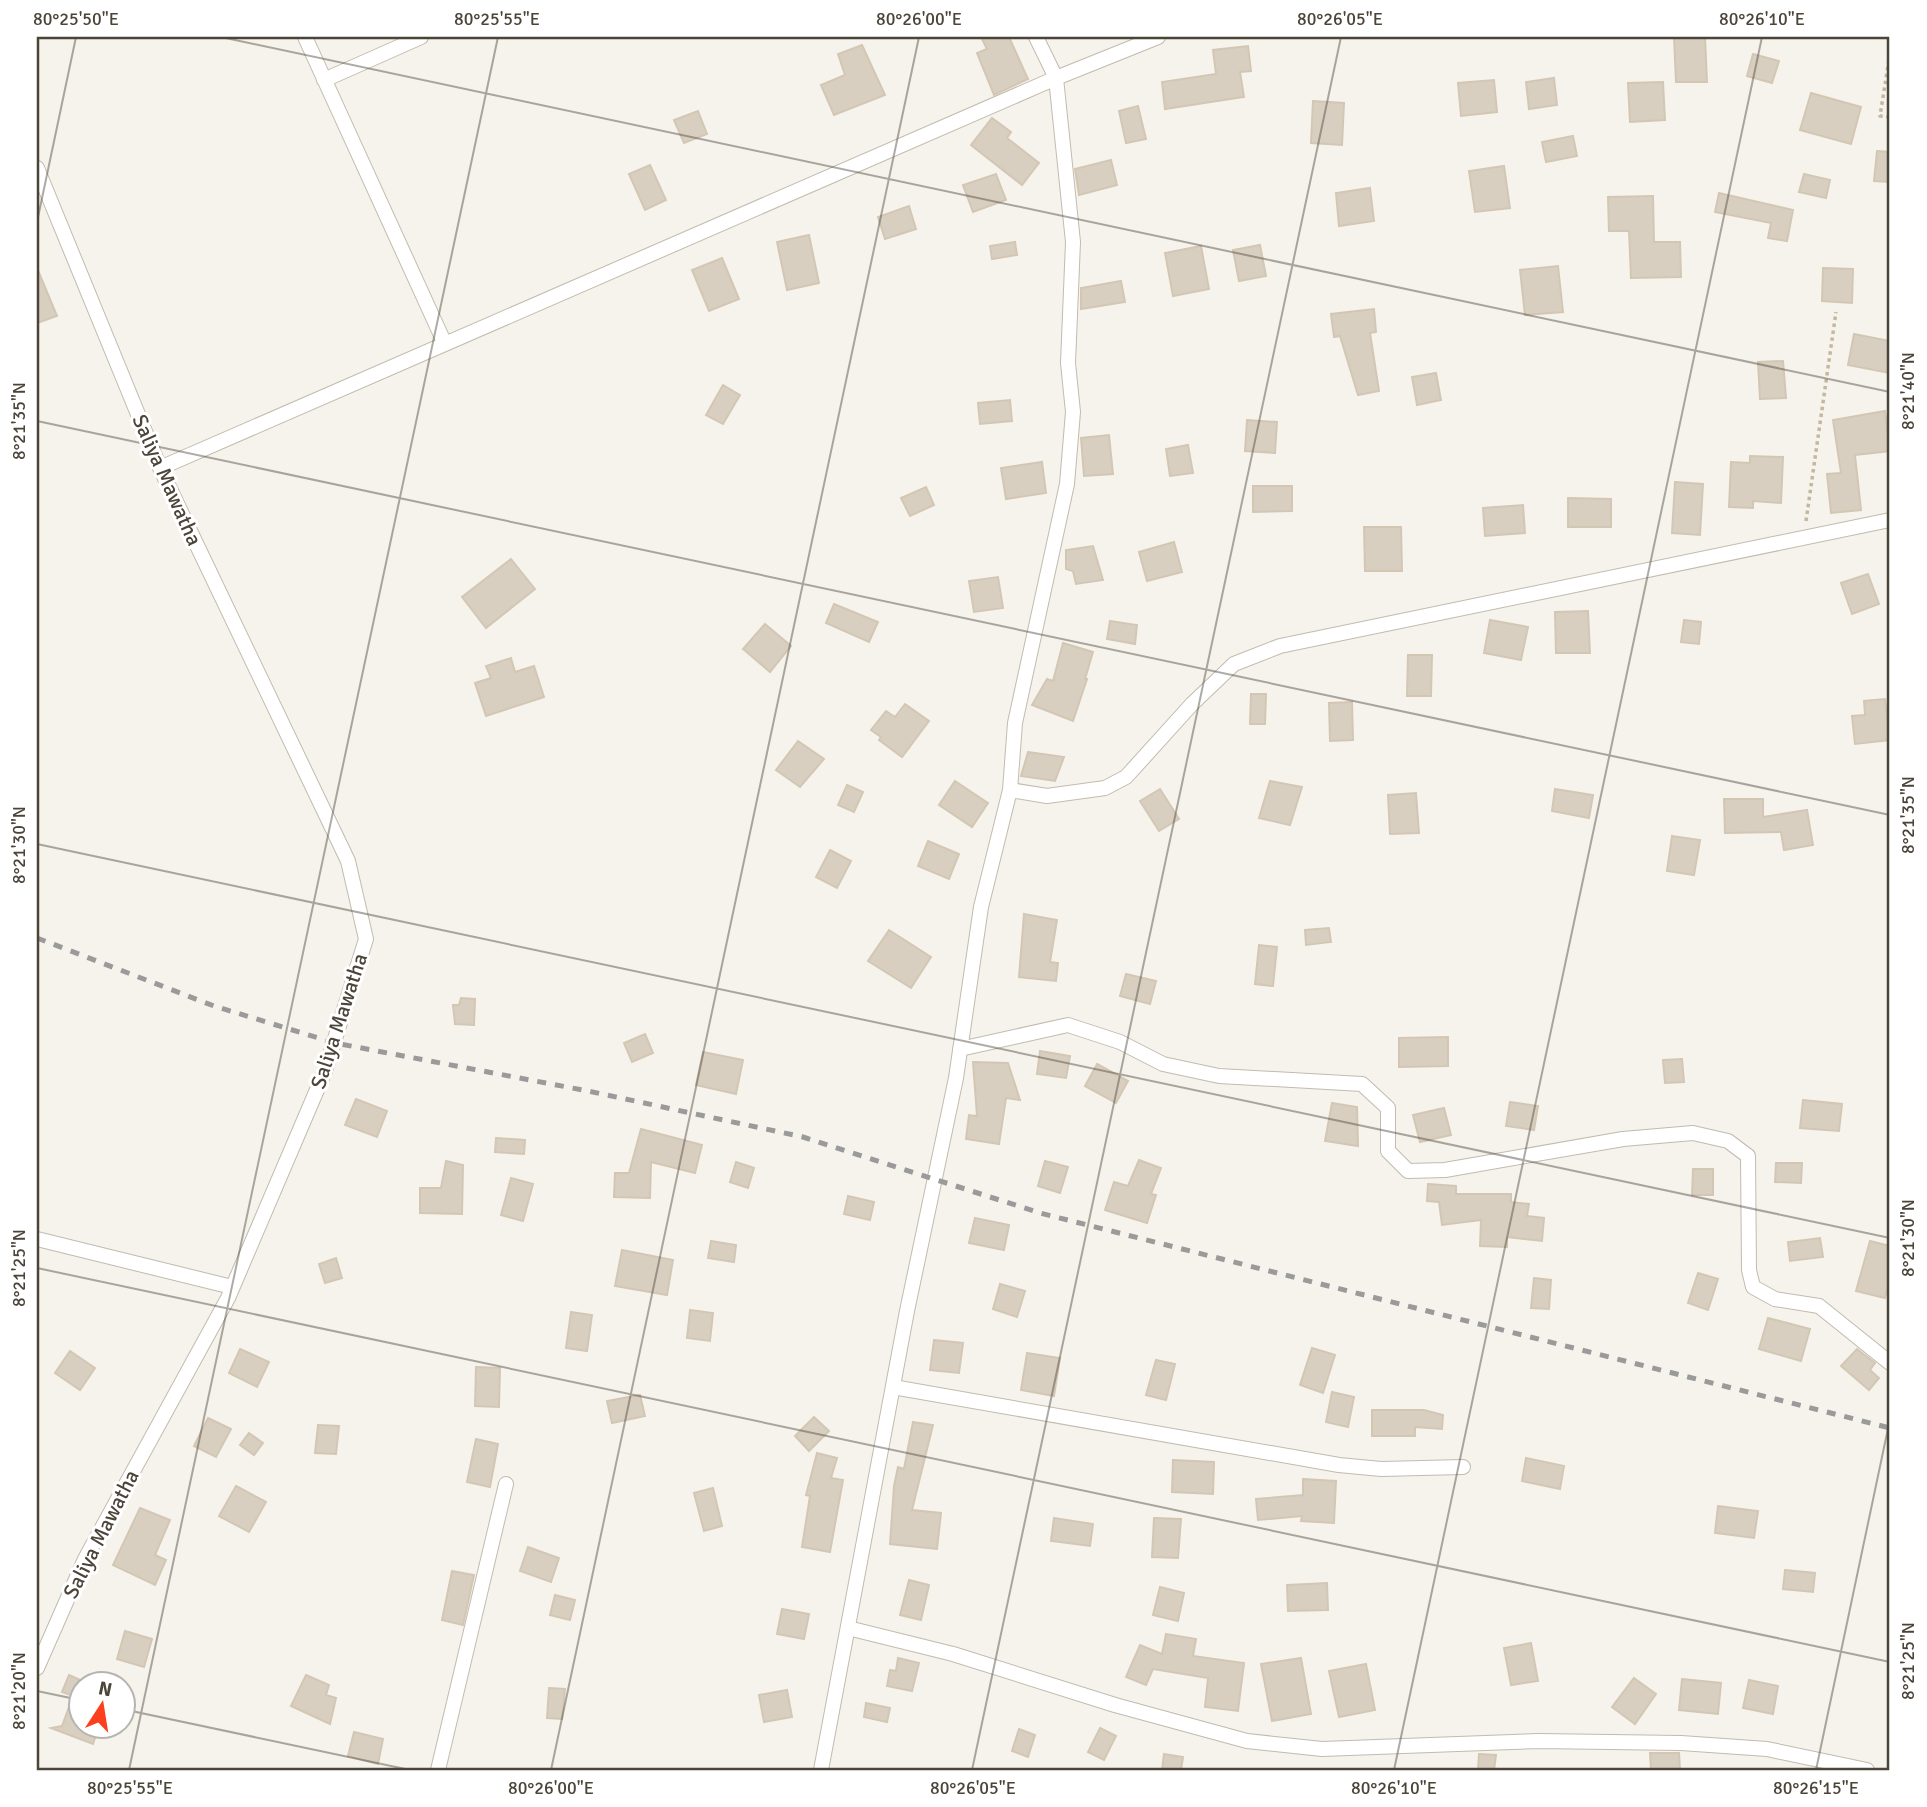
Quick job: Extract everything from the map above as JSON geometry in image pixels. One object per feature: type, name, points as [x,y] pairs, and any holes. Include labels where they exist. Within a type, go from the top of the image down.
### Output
[{"type":"street","points":[[305,37],[445,344]]},
{"type":"street","points":[[324,80],[421,37]]},
{"type":"street","points":[[821,1770],[893,1387],[936,1181],[960,1049],[981,907],[1010,790],[1015,723],[1067,484],[1073,412],[1068,363],[1073,242],[1056,78],[1036,37]]},
{"type":"street","points":[[160,468],[1056,78],[1158,37]]},
{"type":"street","name":"Saliya Mawatha","points":[[37,168],[160,468],[348,861],[366,939],[325,1071],[232,1287],[85,1559],[37,1668]]},
{"type":"street","points":[[1010,790],[1047,796],[1105,788],[1126,777],[1192,704],[1234,664],[1280,646],[1890,520]]},
{"type":"street","points":[[960,1049],[1069,1025],[1120,1042],[1163,1064],[1219,1076],[1362,1084],[1388,1108],[1388,1150],[1408,1171],[1445,1170],[1623,1139],[1693,1133],[1728,1141],[1748,1156],[1749,1270],[1753,1287],[1775,1299],[1819,1306],[1890,1363]]},
{"type":"street","points":[[37,1239],[232,1287]]},
{"type":"street","points":[[893,1387],[1339,1465],[1381,1469],[1463,1467]]},
{"type":"street","points":[[438,1770],[506,1484]]},
{"type":"street","points":[[848,1628],[953,1654],[1115,1705],[1247,1741],[1322,1749],[1539,1741],[1681,1742],[1767,1749],[1867,1770]]},
{"type":"path","points":[[1890,53],[1880,116],[1890,117]]},
{"type":"path","points":[[1804,537],[1836,312]]},
{"type":"building","points":[[981,37],[1009,37],[1028,79],[994,95],[977,53],[987,49]]},
{"type":"building","points":[[1674,37],[1705,37],[1707,82],[1676,82]]},
{"type":"building","points":[[862,45],[885,95],[834,115],[821,85],[845,75],[838,54]]},
{"type":"building","points":[[1248,46],[1251,71],[1240,72],[1244,97],[1165,109],[1162,82],[1216,74],[1213,50]]},
{"type":"building","points":[[1753,54],[1779,61],[1772,83],[1747,76]]},
{"type":"building","points":[[1554,78],[1557,105],[1529,109],[1526,82]]},
{"type":"building","points":[[1494,80],[1497,112],[1461,116],[1458,83]]},
{"type":"building","points":[[1663,82],[1665,120],[1630,122],[1628,83]]},
{"type":"building","points":[[1811,93],[1861,107],[1851,144],[1800,130]]},
{"type":"building","points":[[1313,101],[1344,103],[1342,145],[1311,143]]},
{"type":"building","points":[[1138,106],[1146,139],[1126,143],[1119,111]]},
{"type":"building","points":[[698,111],[707,134],[684,143],[674,120]]},
{"type":"building","points":[[992,118],[1011,132],[1007,138],[1039,163],[1022,185],[971,145]]},
{"type":"building","points":[[1573,136],[1577,156],[1546,162],[1542,142]]},
{"type":"building","points":[[1877,151],[1890,152],[1890,182],[1874,181]]},
{"type":"building","points":[[1111,160],[1117,185],[1079,195],[1075,169]]},
{"type":"building","points":[[650,165],[666,200],[645,210],[629,174]]},
{"type":"building","points":[[1504,166],[1510,208],[1475,212],[1469,171]]},
{"type":"building","points":[[996,174],[1006,200],[973,212],[963,185]]},
{"type":"building","points":[[1804,174],[1830,180],[1826,198],[1799,192]]},
{"type":"building","points":[[1370,188],[1374,221],[1339,226],[1336,193]]},
{"type":"building","points":[[1719,193],[1793,210],[1787,241],[1768,238],[1771,223],[1715,212]]},
{"type":"building","points":[[1653,196],[1654,242],[1680,242],[1681,277],[1631,278],[1629,231],[1609,231],[1608,197]]},
{"type":"building","points":[[909,206],[916,229],[885,239],[878,217]]},
{"type":"building","points":[[809,235],[819,283],[787,290],[777,242]]},
{"type":"building","points":[[1015,242],[1017,255],[992,259],[990,246]]},
{"type":"building","points":[[1260,245],[1266,276],[1239,281],[1233,250]]},
{"type":"building","points":[[1201,246],[1209,289],[1173,296],[1165,253]]},
{"type":"building","points":[[722,258],[739,299],[709,311],[692,270]]},
{"type":"building","points":[[1558,266],[1563,312],[1525,315],[1520,270]]},
{"type":"building","points":[[37,268],[57,316],[37,323]]},
{"type":"building","points":[[1823,268],[1853,269],[1852,303],[1822,301]]},
{"type":"building","points":[[1121,281],[1125,302],[1081,309],[1081,288]]},
{"type":"building","points":[[1374,309],[1376,332],[1370,333],[1379,391],[1358,395],[1340,336],[1334,337],[1331,314]]},
{"type":"building","points":[[1854,334],[1890,341],[1890,373],[1848,365]]},
{"type":"building","points":[[1783,361],[1786,398],[1760,399],[1758,362]]},
{"type":"building","points":[[1436,373],[1441,400],[1417,405],[1412,377]]},
{"type":"building","points":[[723,385],[740,395],[723,424],[706,415]]},
{"type":"building","points":[[1010,400],[1012,421],[980,424],[978,403]]},
{"type":"building","points":[[1885,411],[1890,451],[1855,455],[1861,510],[1831,513],[1827,474],[1841,473],[1833,420]]},
{"type":"building","points":[[1247,420],[1277,422],[1275,453],[1245,451]]},
{"type":"building","points":[[1109,435],[1113,474],[1084,476],[1081,438]]},
{"type":"building","points":[[1188,445],[1193,473],[1170,476],[1166,449]]},
{"type":"building","points":[[1750,456],[1783,457],[1781,503],[1753,501],[1753,508],[1729,507],[1731,462],[1750,463]]},
{"type":"building","points":[[1042,462],[1046,493],[1006,499],[1001,468]]},
{"type":"building","points":[[1675,482],[1703,484],[1700,535],[1672,533]]},
{"type":"building","points":[[1253,486],[1292,486],[1292,511],[1253,512]]},
{"type":"building","points":[[926,487],[934,505],[910,516],[901,498]]},
{"type":"building","points":[[1568,498],[1611,499],[1611,527],[1568,527]]},
{"type":"building","points":[[1523,505],[1525,533],[1485,536],[1483,508]]},
{"type":"building","points":[[1364,527],[1401,527],[1402,571],[1365,571]]},
{"type":"building","points":[[1174,542],[1182,572],[1147,581],[1139,552]]},
{"type":"building","points":[[1093,546],[1103,580],[1076,584],[1073,571],[1066,569],[1066,550]]},
{"type":"building","points":[[511,559],[535,589],[486,628],[462,597]]},
{"type":"building","points":[[1868,574],[1879,604],[1852,614],[1841,583]]},
{"type":"building","points":[[998,577],[1003,608],[974,612],[969,581]]},
{"type":"building","points":[[834,604],[878,622],[869,642],[826,623]]},
{"type":"building","points":[[1588,611],[1590,653],[1556,653],[1555,612]]},
{"type":"building","points":[[1490,620],[1528,627],[1521,660],[1484,653]]},
{"type":"building","points":[[1684,620],[1701,622],[1699,644],[1681,642]]},
{"type":"building","points":[[1110,621],[1137,625],[1135,644],[1107,639]]},
{"type":"building","points":[[765,624],[791,646],[770,672],[743,649]]},
{"type":"building","points":[[1063,643],[1093,652],[1073,721],[1032,705],[1047,679],[1053,681]]},
{"type":"building","points":[[1408,655],[1432,655],[1431,696],[1407,696]]},
{"type":"building","points":[[511,658],[515,672],[534,666],[544,697],[486,716],[475,683],[491,678],[486,666]]},
{"type":"building","points":[[1251,694],[1266,694],[1265,724],[1250,724]]},
{"type":"building","points":[[1885,699],[1890,740],[1855,744],[1852,716],[1865,715],[1864,701]]},
{"type":"building","points":[[1352,702],[1353,740],[1330,741],[1329,703]]},
{"type":"building","points":[[905,704],[929,721],[902,757],[879,740],[881,737],[871,730],[886,711],[895,717]]},
{"type":"building","points":[[798,741],[824,759],[800,787],[776,770]]},
{"type":"building","points":[[1028,752],[1064,757],[1055,781],[1021,776]]},
{"type":"building","points":[[955,781],[988,803],[972,827],[939,805]]},
{"type":"building","points":[[1270,781],[1302,787],[1290,825],[1259,818]]},
{"type":"building","points":[[847,785],[863,792],[854,812],[838,805]]},
{"type":"building","points":[[1160,789],[1179,819],[1159,831],[1140,801]]},
{"type":"building","points":[[1555,789],[1593,795],[1589,818],[1552,811]]},
{"type":"building","points":[[1416,793],[1419,833],[1390,834],[1388,795]]},
{"type":"building","points":[[1724,799],[1763,799],[1763,817],[1807,810],[1813,845],[1784,850],[1781,832],[1725,833]]},
{"type":"building","points":[[1672,836],[1700,840],[1694,875],[1667,871]]},
{"type":"building","points":[[928,841],[959,854],[949,879],[918,866]]},
{"type":"building","points":[[830,850],[851,861],[837,888],[816,877]]},
{"type":"building","points":[[1024,914],[1057,920],[1050,962],[1058,963],[1056,981],[1019,977]]},
{"type":"building","points":[[1329,928],[1331,942],[1306,945],[1305,930]]},
{"type":"building","points":[[889,930],[931,957],[911,988],[868,961]]},
{"type":"building","points":[[1259,945],[1277,947],[1273,986],[1255,984]]},
{"type":"building","points":[[1126,974],[1156,981],[1150,1004],[1120,996]]},
{"type":"building","points":[[461,998],[475,999],[474,1025],[455,1024],[453,1005],[459,1005]]},
{"type":"building","points":[[645,1034],[653,1053],[632,1062],[624,1043]]},
{"type":"building","points":[[1448,1037],[1448,1066],[1399,1067],[1399,1038]]},
{"type":"building","points":[[1040,1051],[1070,1056],[1066,1078],[1037,1074]]},
{"type":"building","points":[[703,1052],[743,1060],[736,1094],[696,1085]]},
{"type":"building","points":[[1682,1059],[1684,1082],[1665,1083],[1663,1060]]},
{"type":"building","points":[[973,1062],[1008,1063],[1020,1100],[1006,1098],[999,1144],[966,1139],[969,1115],[977,1116]]},
{"type":"building","points":[[1097,1064],[1128,1081],[1116,1103],[1085,1086]]},
{"type":"building","points":[[356,1099],[387,1111],[377,1137],[345,1125]]},
{"type":"building","points":[[1803,1100],[1842,1104],[1839,1131],[1800,1128]]},
{"type":"building","points":[[1510,1102],[1538,1106],[1534,1130],[1506,1126]]},
{"type":"building","points":[[1332,1103],[1357,1107],[1358,1146],[1325,1141]]},
{"type":"building","points":[[1444,1108],[1451,1135],[1420,1142],[1413,1115]]},
{"type":"building","points":[[641,1129],[702,1145],[695,1173],[651,1162],[650,1198],[614,1197],[615,1173],[629,1173]]},
{"type":"building","points":[[496,1138],[525,1140],[524,1154],[495,1152]]},
{"type":"building","points":[[1139,1160],[1161,1168],[1151,1194],[1156,1195],[1147,1223],[1105,1210],[1114,1182],[1128,1186]]},
{"type":"building","points":[[446,1161],[463,1165],[462,1214],[420,1213],[420,1188],[441,1188]]},
{"type":"building","points":[[1045,1161],[1068,1167],[1060,1193],[1038,1186]]},
{"type":"building","points":[[736,1162],[754,1168],[748,1188],[730,1182]]},
{"type":"building","points":[[1776,1163],[1802,1163],[1801,1183],[1775,1182]]},
{"type":"building","points":[[1693,1169],[1713,1169],[1713,1195],[1692,1195]]},
{"type":"building","points":[[511,1178],[533,1184],[523,1221],[501,1215]]},
{"type":"building","points":[[1428,1184],[1456,1186],[1456,1194],[1511,1194],[1511,1202],[1529,1204],[1527,1216],[1544,1218],[1542,1241],[1507,1237],[1507,1247],[1480,1246],[1481,1220],[1442,1225],[1439,1202],[1427,1201]]},
{"type":"building","points":[[848,1196],[874,1202],[870,1220],[844,1214]]},
{"type":"building","points":[[975,1218],[1009,1225],[1004,1250],[969,1243]]},
{"type":"building","points":[[1820,1238],[1823,1257],[1790,1261],[1788,1242]]},
{"type":"building","points":[[711,1241],[736,1245],[734,1262],[708,1258]]},
{"type":"building","points":[[1870,1241],[1890,1246],[1890,1279],[1885,1298],[1856,1291]]},
{"type":"building","points":[[622,1250],[673,1260],[667,1295],[615,1286]]},
{"type":"building","points":[[336,1258],[342,1278],[325,1283],[319,1264]]},
{"type":"building","points":[[1698,1273],[1718,1279],[1708,1310],[1688,1303]]},
{"type":"building","points":[[1534,1278],[1551,1280],[1549,1309],[1531,1308]]},
{"type":"building","points":[[1000,1284],[1025,1291],[1017,1317],[993,1309]]},
{"type":"building","points":[[690,1310],[713,1313],[710,1341],[687,1338]]},
{"type":"building","points":[[571,1312],[592,1315],[587,1351],[566,1348]]},
{"type":"building","points":[[1768,1318],[1810,1329],[1801,1361],[1759,1349]]},
{"type":"building","points":[[934,1340],[963,1343],[959,1373],[930,1370]]},
{"type":"building","points":[[1312,1348],[1335,1355],[1323,1393],[1300,1385]]},
{"type":"building","points":[[240,1349],[269,1362],[257,1387],[229,1373]]},
{"type":"building","points":[[1857,1349],[1875,1363],[1870,1370],[1879,1378],[1869,1390],[1841,1366]]},
{"type":"building","points":[[70,1351],[95,1368],[80,1390],[55,1373]]},
{"type":"building","points":[[1027,1353],[1060,1358],[1054,1396],[1021,1390]]},
{"type":"building","points":[[1156,1360],[1175,1364],[1166,1400],[1146,1395]]},
{"type":"building","points":[[476,1367],[500,1368],[499,1407],[475,1406]]},
{"type":"building","points":[[1332,1392],[1354,1397],[1348,1427],[1326,1422]]},
{"type":"building","points":[[640,1395],[645,1416],[612,1423],[607,1401]]},
{"type":"building","points":[[1372,1410],[1424,1410],[1443,1415],[1442,1429],[1415,1427],[1415,1436],[1372,1436]]},
{"type":"building","points":[[814,1417],[829,1431],[809,1451],[795,1436]]},
{"type":"building","points":[[208,1418],[231,1429],[216,1457],[194,1446]]},
{"type":"building","points":[[913,1422],[933,1425],[912,1510],[941,1513],[937,1549],[890,1544],[894,1486],[898,1467],[904,1469]]},
{"type":"building","points":[[318,1425],[339,1426],[336,1454],[315,1453]]},
{"type":"building","points":[[249,1433],[263,1443],[254,1455],[240,1445]]},
{"type":"building","points":[[476,1439],[498,1444],[490,1487],[467,1482]]},
{"type":"building","points":[[817,1453],[837,1458],[831,1478],[843,1480],[830,1552],[802,1547],[810,1496],[806,1495]]},
{"type":"building","points":[[1526,1458],[1564,1466],[1560,1489],[1522,1481]]},
{"type":"building","points":[[1173,1460],[1214,1462],[1213,1494],[1172,1492]]},
{"type":"building","points":[[1303,1479],[1336,1481],[1334,1523],[1301,1521],[1302,1516],[1258,1520],[1256,1499],[1303,1495]]},
{"type":"building","points":[[236,1486],[266,1502],[249,1532],[219,1516]]},
{"type":"building","points":[[713,1488],[722,1526],[704,1531],[694,1493]]},
{"type":"building","points":[[1718,1506],[1758,1511],[1754,1538],[1715,1533]]},
{"type":"building","points":[[140,1508],[170,1520],[155,1555],[166,1560],[155,1585],[113,1565]]},
{"type":"building","points":[[1054,1518],[1093,1524],[1090,1546],[1051,1541]]},
{"type":"building","points":[[1154,1518],[1181,1519],[1178,1558],[1152,1557]]},
{"type":"building","points":[[528,1547],[559,1558],[551,1582],[520,1571]]},
{"type":"building","points":[[1785,1570],[1815,1573],[1813,1592],[1783,1589]]},
{"type":"building","points":[[452,1571],[474,1575],[463,1625],[442,1620]]},
{"type":"building","points":[[909,1580],[929,1585],[921,1620],[900,1615]]},
{"type":"building","points":[[1327,1583],[1328,1610],[1288,1611],[1287,1585]]},
{"type":"building","points":[[1160,1587],[1184,1593],[1178,1621],[1153,1615]]},
{"type":"building","points":[[555,1595],[575,1600],[570,1620],[550,1615]]},
{"type":"building","points":[[782,1609],[809,1614],[804,1639],[777,1634]]},
{"type":"building","points":[[125,1631],[152,1639],[144,1667],[117,1659]]},
{"type":"building","points":[[1166,1634],[1196,1639],[1193,1656],[1244,1663],[1238,1711],[1205,1707],[1208,1678],[1153,1669],[1146,1685],[1126,1677],[1140,1645],[1162,1654]]},
{"type":"building","points":[[1531,1643],[1538,1681],[1511,1685],[1504,1648]]},
{"type":"building","points":[[898,1658],[919,1663],[912,1691],[887,1686],[890,1670],[896,1671]]},
{"type":"building","points":[[1301,1658],[1311,1714],[1272,1721],[1261,1664]]},
{"type":"building","points":[[1366,1664],[1375,1710],[1339,1717],[1329,1671]]},
{"type":"building","points":[[306,1675],[329,1685],[326,1695],[336,1698],[330,1724],[291,1706]]},
{"type":"building","points":[[1634,1678],[1656,1694],[1635,1724],[1612,1707]]},
{"type":"building","points":[[1682,1679],[1721,1683],[1718,1714],[1679,1710]]},
{"type":"building","points":[[1749,1680],[1778,1686],[1773,1714],[1743,1708]]},
{"type":"building","points":[[549,1688],[565,1689],[562,1719],[547,1718]]},
{"type":"building","points":[[787,1690],[792,1717],[764,1722],[759,1695]]},
{"type":"building","points":[[866,1703],[890,1708],[887,1722],[864,1717]]},
{"type":"building","points":[[66,1715],[66,1734],[51,1728],[62,1726]]},
{"type":"building","points":[[1100,1728],[1116,1736],[1104,1760],[1088,1752]]},
{"type":"building","points":[[1019,1729],[1035,1735],[1028,1757],[1012,1751]]},
{"type":"building","points":[[354,1732],[383,1739],[378,1764],[348,1756]]},
{"type":"building","points":[[1650,1753],[1679,1753],[1680,1770],[1651,1770]]},
{"type":"building","points":[[1164,1754],[1183,1757],[1181,1770],[1162,1770]]},
{"type":"building","points":[[1479,1754],[1496,1755],[1494,1770],[1478,1770]]},
{"type":"railway","points":[[37,938],[214,1006],[335,1043],[588,1091],[803,1137],[1040,1213],[1890,1428]]}]
